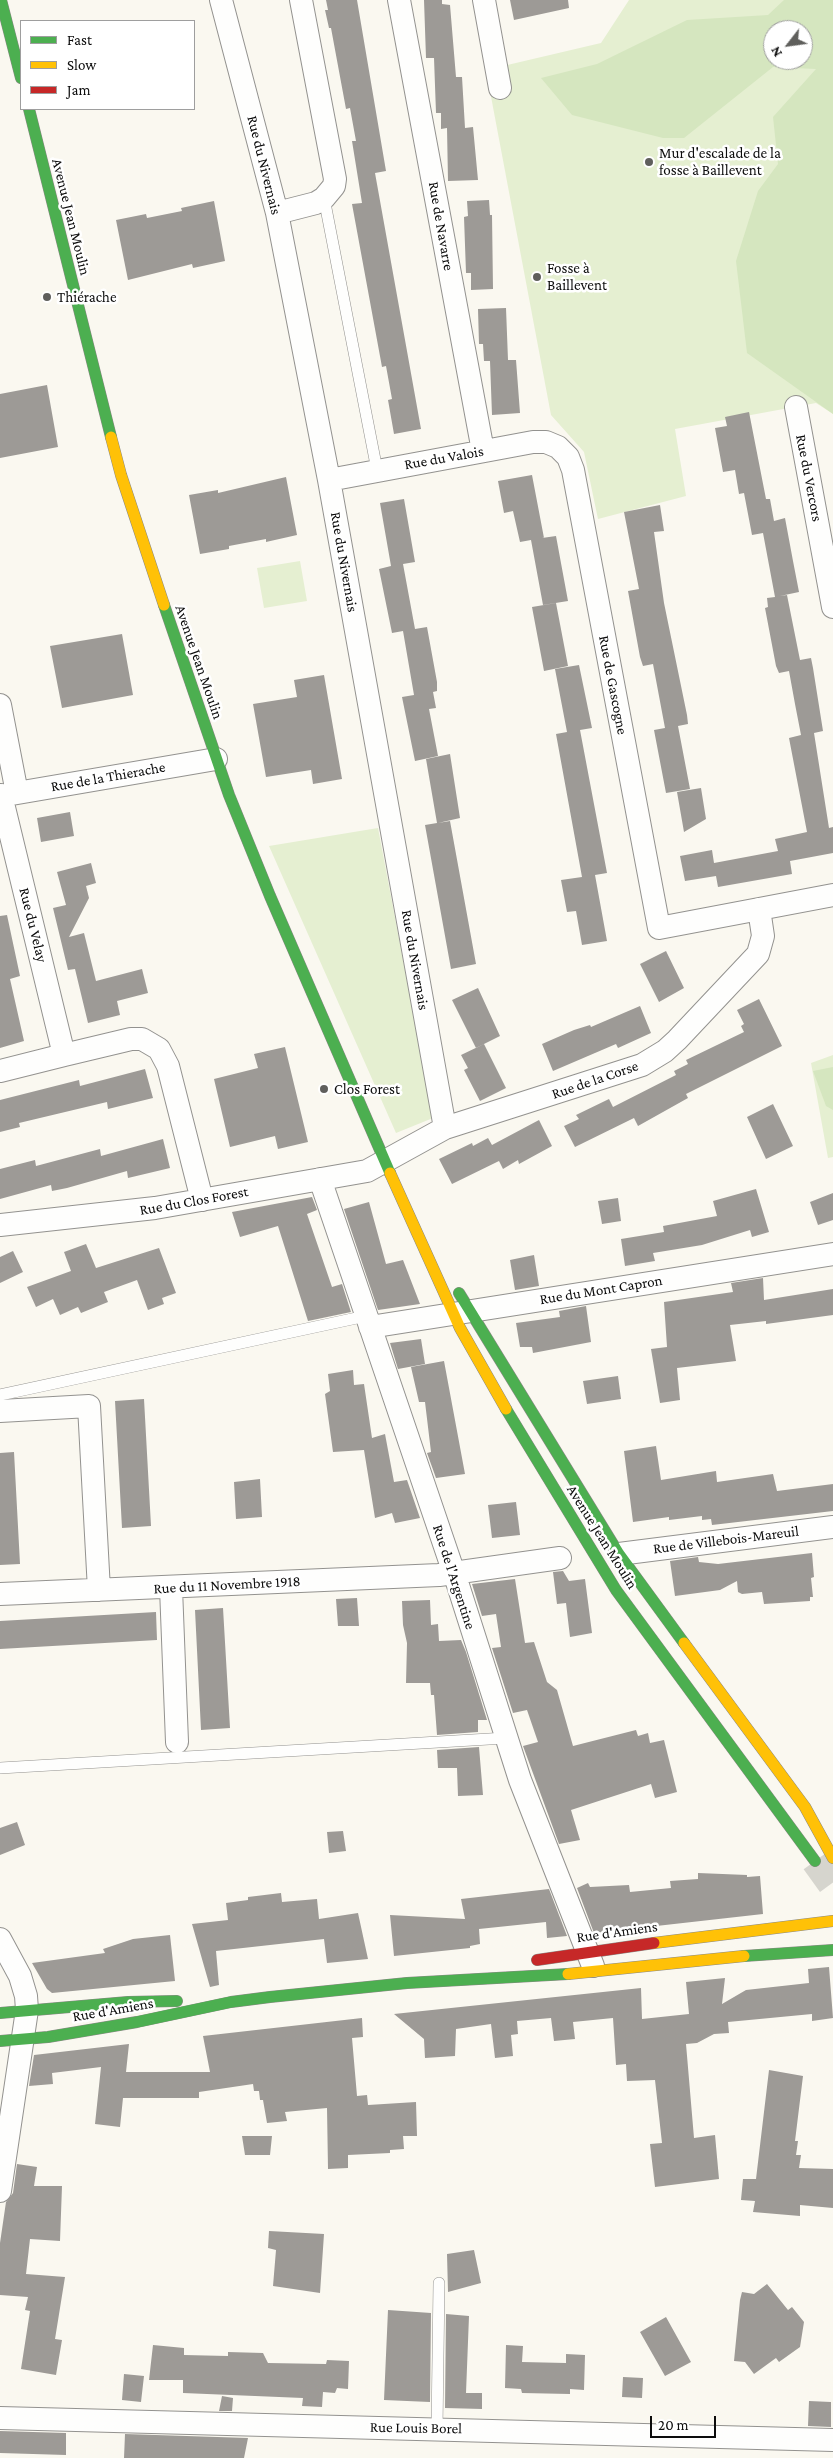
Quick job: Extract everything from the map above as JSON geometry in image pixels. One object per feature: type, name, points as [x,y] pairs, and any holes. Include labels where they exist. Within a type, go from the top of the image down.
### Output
[{"type":"street","points":[[1,0],[20,74]]},
{"type":"street","name":"Rue du Nivernais","points":[[221,0],[277,213],[329,480],[445,1128]]},
{"type":"street","points":[[277,213],[316,203],[324,198],[334,186],[335,179],[301,0]]},
{"type":"street","name":"Rue de Navarre","points":[[400,0],[483,452]]},
{"type":"street","points":[[484,0],[500,88]]},
{"type":"street","name":"Avenue Jean Moulin","points":[[29,110],[121,474],[216,759],[273,905],[385,1161],[462,1313],[619,1554],[805,1807],[833,1838]]},
{"type":"street","name":"Rue du Vercors","points":[[796,407],[833,607]]},
{"type":"street","name":"Rue du Valois","points":[[329,480],[540,441],[558,447]]},
{"type":"street","name":"Rue de Gascogne","points":[[558,447],[568,458],[573,470],[659,928],[759,910]]},
{"type":"street","name":"Rue du Velay","points":[[0,705],[6,794],[64,1055]]},
{"type":"street","name":"Rue de la Thierache","points":[[6,794],[216,759]]},
{"type":"street","points":[[759,910],[833,895]]},
{"type":"street","name":"Rue de la Corse","points":[[385,1161],[445,1128],[607,1078],[642,1065],[659,1055],[677,1040],[758,954],[762,936],[759,910]]},
{"type":"street","points":[[0,1071],[131,1039],[142,1039],[159,1048],[168,1066],[202,1200]]},
{"type":"street","name":"Rue du Clos Forest","points":[[0,1226],[138,1211],[367,1171],[385,1161]]},
{"type":"street","name":"Rue de l'Argentine","points":[[320,1179],[454,1573],[506,1738],[595,1972]]},
{"type":"street","name":"Avenue Jean Moulin","points":[[405,1203],[462,1313],[481,1368],[616,1590],[815,1861]]},
{"type":"street","name":"Rue du Mont Capron","points":[[368,1321],[462,1313],[833,1254]]},
{"type":"street","points":[[0,1411],[89,1406],[99,1590]]},
{"type":"street","name":"Rue de Villebois-Mareuil","points":[[619,1554],[833,1527]]},
{"type":"street","points":[[454,1573],[560,1558]]},
{"type":"street","name":"Rue du 11 Novembre 1918","points":[[0,1594],[171,1588],[454,1573]]},
{"type":"street","points":[[171,1588],[177,1742]]},
{"type":"street","name":"Avenue Jean Moulin","points":[[805,1807],[833,1858]]},
{"type":"street","points":[[833,1907],[833,1916]]},
{"type":"street","name":"Rue d'Amiens","points":[[523,1963],[587,1951],[833,1921]]},
{"type":"street","points":[[0,1939],[20,1976],[26,1996],[27,2010],[0,2191]]},
{"type":"street","name":"Rue d'Amiens","points":[[0,2041],[137,2022],[231,2002],[407,1983],[595,1972],[795,1951],[833,1950]]},
{"type":"street","name":"Rue d'Amiens","points":[[407,1983],[504,1966]]},
{"type":"street","name":"Rue d'Amiens","points":[[0,2013],[128,2002],[231,2002]]},
{"type":"street","name":"Rue Louis Borel","points":[[0,2418],[833,2440]]},
{"type":"lane","points":[[324,198],[377,470]]},
{"type":"lane","points":[[0,1395],[368,1321]]},
{"type":"lane","points":[[0,1768],[506,1738]]},
{"type":"lane","points":[[437,2429],[439,2283]]},
{"type":"green space","points":[[629,0],[833,0],[833,414],[816,403],[675,429],[686,496],[598,519],[584,452],[551,415],[486,70],[601,43]]},
{"type":"green space","points":[[784,0],[833,0],[833,414],[747,353],[736,261],[758,191],[778,164],[773,117],[816,69],[813,69],[813,20],[763,20],[763,70],[769,70],[684,138],[663,138],[572,115],[541,78],[597,64],[687,20],[768,15]]},
{"type":"green space","points":[[300,561],[307,601],[264,608],[257,568]]},
{"type":"green space","points":[[378,828],[433,1118],[396,1133],[269,846]]},
{"type":"green space","points":[[833,1055],[833,1157],[828,1158],[811,1063]]},
{"type":"green space","points":[[833,1067],[833,1110],[826,1106],[813,1071]]},
{"type":"building","points":[[326,0],[357,0],[386,171],[375,173],[421,429],[394,434],[388,400],[392,399],[386,366],[382,367],[352,204],[362,203],[352,141],[356,141],[350,108],[346,109],[331,28],[329,28],[325,10],[328,10]]},
{"type":"building","points":[[424,0],[442,0],[442,4],[450,5],[456,77],[462,77],[465,128],[473,127],[478,180],[448,181],[447,128],[441,129],[441,113],[436,113],[434,58],[426,58]]},
{"type":"building","points":[[510,0],[568,0],[569,8],[514,20]]},
{"type":"building","points":[[489,200],[490,215],[492,215],[493,289],[471,290],[471,273],[466,273],[464,217],[468,216],[467,201]]},
{"type":"building","points":[[214,201],[225,261],[193,268],[192,264],[128,280],[116,220],[146,214],[147,218],[182,211],[181,208]]},
{"type":"building","points":[[506,308],[508,360],[516,360],[520,413],[492,415],[490,361],[484,361],[483,344],[479,344],[478,309]]},
{"type":"building","points":[[47,385],[58,447],[0,458],[0,394]]},
{"type":"building","points":[[749,412],[766,499],[770,499],[774,521],[785,518],[799,592],[780,596],[787,595],[800,660],[811,658],[823,731],[814,733],[829,828],[833,827],[833,853],[790,861],[792,874],[718,887],[716,876],[685,881],[680,856],[712,850],[714,863],[778,851],[775,839],[807,832],[789,738],[801,735],[789,671],[779,673],[776,666],[765,608],[768,607],[767,598],[775,597],[763,533],[752,535],[744,493],[739,494],[735,470],[723,472],[715,428],[727,426],[725,417]]},
{"type":"building","points":[[532,475],[544,538],[556,536],[568,601],[543,605],[531,540],[520,542],[513,511],[504,513],[498,481]]},
{"type":"building","points":[[286,477],[297,535],[266,542],[266,539],[229,546],[229,549],[200,554],[189,495],[218,490],[218,493]]},
{"type":"building","points":[[404,499],[415,562],[403,564],[415,629],[392,633],[379,569],[391,566],[380,503]]},
{"type":"building","points":[[660,505],[664,531],[654,532],[664,603],[687,715],[688,724],[678,726],[690,789],[666,793],[654,730],[665,728],[653,664],[643,666],[640,657],[628,591],[639,589],[624,512]]},
{"type":"building","points":[[556,603],[568,666],[544,671],[532,607]]},
{"type":"building","points":[[427,627],[437,682],[437,691],[433,692],[436,708],[429,709],[438,756],[415,761],[402,697],[414,695],[403,631]]},
{"type":"building","points":[[122,634],[133,695],[62,708],[50,646]]},
{"type":"building","points":[[579,665],[592,728],[580,730],[607,873],[595,875],[607,941],[582,945],[576,911],[567,912],[561,880],[582,877],[556,734],[567,732],[555,669]]},
{"type":"building","points":[[324,675],[342,779],[313,784],[311,770],[266,777],[253,704],[297,697],[294,680]]},
{"type":"building","points":[[450,754],[460,818],[438,823],[450,821],[476,964],[451,969],[425,825],[437,823],[426,759]]},
{"type":"building","points":[[701,788],[706,819],[684,832],[677,792]]},
{"type":"building","points":[[70,812],[74,836],[41,842],[37,818]]},
{"type":"building","points":[[91,863],[96,883],[86,886],[89,898],[69,937],[84,933],[96,981],[142,969],[148,993],[117,1001],[120,1015],[88,1023],[75,969],[68,970],[53,908],[66,905],[57,872]]},
{"type":"building","points":[[7,915],[20,976],[10,979],[24,1041],[0,1048],[0,916]]},
{"type":"building","points":[[666,951],[684,988],[659,1002],[640,964]]},
{"type":"building","points":[[478,988],[500,1036],[476,1048],[452,1000]]},
{"type":"building","points":[[759,999],[782,1046],[686,1094],[688,1098],[638,1126],[634,1118],[575,1147],[564,1126],[579,1119],[576,1115],[609,1099],[613,1107],[676,1075],[674,1071],[688,1064],[686,1060],[744,1032],[741,1026],[744,1024],[737,1010]]},
{"type":"building","points":[[640,1006],[651,1033],[618,1048],[616,1044],[553,1071],[542,1044],[574,1030],[590,1025],[591,1027]]},
{"type":"building","points":[[484,1044],[506,1088],[480,1101],[464,1070],[468,1068],[461,1055]]},
{"type":"building","points":[[285,1047],[308,1142],[278,1149],[275,1136],[230,1147],[214,1079],[258,1068],[254,1054]]},
{"type":"building","points":[[145,1069],[153,1098],[108,1109],[107,1102],[19,1123],[20,1127],[0,1132],[0,1100],[79,1080],[80,1086]]},
{"type":"building","points":[[773,1104],[793,1146],[766,1159],[747,1117]]},
{"type":"building","points":[[539,1120],[552,1146],[519,1164],[518,1160],[503,1169],[499,1161],[452,1184],[439,1159],[472,1143],[473,1146],[488,1138],[492,1145]]},
{"type":"building","points":[[163,1139],[170,1168],[128,1178],[127,1171],[67,1188],[52,1191],[51,1185],[0,1199],[0,1169],[35,1160],[36,1166],[100,1149],[101,1156]]},
{"type":"building","points":[[756,1189],[769,1232],[752,1237],[750,1230],[702,1245],[653,1253],[655,1261],[625,1266],[621,1239],[664,1232],[663,1226],[717,1216],[713,1201]]},
{"type":"building","points":[[833,1193],[833,1220],[818,1225],[810,1202]]},
{"type":"building","points":[[312,1197],[317,1210],[307,1214],[332,1287],[342,1284],[351,1312],[308,1321],[278,1226],[240,1237],[232,1212]]},
{"type":"building","points":[[618,1198],[621,1221],[602,1224],[598,1201]]},
{"type":"building","points":[[369,1202],[386,1264],[403,1260],[420,1304],[378,1310],[344,1209]]},
{"type":"building","points":[[86,1244],[96,1268],[159,1248],[176,1293],[162,1298],[164,1304],[148,1310],[137,1280],[104,1292],[108,1302],[81,1313],[78,1307],[60,1315],[53,1299],[36,1307],[27,1287],[71,1271],[64,1252]]},
{"type":"building","points":[[13,1251],[23,1272],[0,1283],[0,1257]]},
{"type":"building","points":[[534,1255],[539,1286],[515,1290],[510,1260]]},
{"type":"building","points":[[763,1278],[764,1300],[833,1289],[833,1315],[766,1324],[766,1321],[730,1325],[736,1361],[677,1368],[680,1400],[660,1403],[651,1349],[667,1347],[664,1302],[733,1292],[731,1283]]},
{"type":"building","points":[[586,1306],[591,1342],[533,1353],[532,1347],[520,1347],[516,1323],[560,1317],[559,1311]]},
{"type":"building","points":[[421,1339],[425,1364],[398,1369],[390,1343]]},
{"type":"building","points":[[444,1361],[465,1474],[436,1478],[427,1453],[431,1452],[425,1402],[419,1402],[411,1367]]},
{"type":"building","points":[[353,1370],[354,1385],[364,1384],[372,1438],[385,1434],[394,1482],[407,1480],[420,1518],[395,1523],[392,1513],[375,1518],[364,1450],[333,1452],[325,1394],[330,1391],[328,1374]]},
{"type":"building","points":[[618,1376],[621,1399],[587,1404],[583,1381]]},
{"type":"building","points":[[144,1399],[151,1526],[122,1528],[115,1401]]},
{"type":"building","points":[[656,1446],[661,1480],[716,1471],[717,1482],[773,1474],[777,1491],[833,1484],[833,1511],[712,1525],[711,1519],[702,1520],[702,1516],[669,1520],[669,1517],[633,1522],[624,1451]]},
{"type":"building","points":[[14,1452],[20,1564],[0,1565],[0,1453]]},
{"type":"building","points":[[260,1479],[262,1517],[236,1519],[234,1482]]},
{"type":"building","points":[[516,1502],[520,1535],[492,1538],[488,1505]]},
{"type":"building","points":[[812,1553],[814,1577],[811,1578],[813,1597],[810,1597],[810,1601],[764,1604],[762,1592],[742,1594],[738,1592],[737,1581],[720,1590],[675,1596],[670,1561],[698,1557],[699,1562],[718,1564]]},
{"type":"building","points":[[563,1571],[569,1581],[585,1579],[592,1633],[570,1637],[566,1603],[557,1604],[553,1572]]},
{"type":"building","points":[[515,1579],[525,1643],[534,1642],[547,1682],[557,1690],[573,1746],[636,1730],[638,1736],[648,1733],[650,1743],[664,1740],[677,1792],[655,1798],[651,1784],[571,1810],[580,1840],[559,1844],[523,1746],[538,1742],[527,1710],[513,1713],[492,1648],[501,1647],[496,1614],[482,1616],[472,1584]]},
{"type":"building","points":[[357,1598],[359,1626],[338,1626],[336,1599]]},
{"type":"building","points":[[430,1600],[431,1625],[438,1624],[439,1641],[461,1640],[466,1652],[487,1720],[478,1720],[478,1732],[437,1735],[434,1695],[431,1695],[430,1683],[406,1683],[407,1643],[403,1625],[402,1601]]},
{"type":"building","points":[[223,1608],[230,1728],[201,1730],[195,1610]]},
{"type":"building","points":[[156,1612],[157,1640],[0,1649],[0,1621]]},
{"type":"building","points":[[479,1747],[483,1795],[458,1796],[457,1768],[438,1768],[437,1750]]},
{"type":"building","points":[[17,1822],[25,1845],[0,1855],[0,1828]]},
{"type":"building","points":[[343,1831],[346,1851],[329,1853],[327,1832]]},
{"type":"building","points":[[698,1873],[747,1875],[747,1877],[760,1876],[763,1914],[594,1933],[577,1888],[588,1883],[590,1887],[629,1885],[630,1892],[671,1888],[670,1881],[698,1879]]},
{"type":"building","points":[[549,1889],[567,1936],[547,1938],[546,1922],[479,1929],[480,1944],[470,1946],[470,1948],[394,1956],[390,1915],[465,1919],[461,1899]]},
{"type":"building","points":[[281,1893],[282,1902],[317,1899],[319,1919],[358,1913],[368,1959],[327,1963],[324,1939],[216,1951],[219,1985],[210,1987],[192,1924],[228,1920],[226,1903],[248,1900],[248,1897]]},
{"type":"building","points":[[170,1935],[175,1981],[52,1993],[47,1989],[32,1963],[105,1953],[103,1949],[133,1939]]},
{"type":"building","points":[[829,1967],[833,2018],[812,2021],[812,2014],[728,2022],[729,2033],[714,2034],[697,2043],[686,2044],[694,2138],[715,2135],[719,2179],[655,2187],[650,2144],[662,2143],[655,2080],[627,2081],[626,2064],[616,2065],[613,2018],[573,2022],[575,2039],[554,2041],[551,2018],[517,2021],[518,2034],[511,2035],[513,2056],[495,2058],[491,2024],[456,2029],[455,2056],[425,2058],[424,2039],[394,2014],[641,1988],[642,2019],[689,2014],[686,1982],[725,1978],[722,2004],[746,1990],[809,1983],[808,1969]]},
{"type":"building","points":[[362,2018],[363,2037],[352,2038],[357,2096],[367,2095],[368,2105],[416,2102],[417,2136],[403,2136],[404,2149],[390,2150],[390,2153],[348,2155],[348,2168],[328,2169],[327,2108],[285,2112],[287,2121],[267,2123],[263,2100],[260,2100],[259,2091],[254,2091],[253,2084],[199,2092],[199,2098],[123,2098],[120,2127],[95,2124],[101,2067],[52,2073],[53,2084],[29,2086],[34,2055],[129,2044],[126,2072],[210,2072],[203,2036]]},
{"type":"building","points":[[769,2070],[803,2076],[795,2141],[798,2141],[796,2155],[801,2155],[799,2168],[833,2169],[833,2208],[800,2205],[800,2216],[753,2212],[755,2201],[741,2200],[743,2179],[756,2179]]},
{"type":"building","points":[[242,2136],[272,2136],[270,2155],[245,2155]]},
{"type":"building","points":[[17,2164],[37,2167],[34,2186],[62,2186],[60,2241],[30,2239],[26,2274],[65,2277],[55,2339],[62,2340],[56,2375],[21,2369],[30,2311],[25,2310],[28,2297],[0,2295],[0,2243],[6,2202],[13,2193]]},
{"type":"building","points":[[269,2231],[324,2234],[320,2293],[273,2286],[276,2250],[268,2248]]},
{"type":"building","points":[[474,2250],[481,2283],[448,2292],[447,2254]]},
{"type":"building","points":[[767,2284],[788,2310],[792,2307],[804,2322],[800,2347],[779,2362],[776,2358],[754,2374],[745,2362],[734,2361],[740,2300],[742,2292],[754,2294]]},
{"type":"building","points":[[388,2310],[431,2313],[430,2402],[384,2400]]},
{"type":"building","points":[[446,2314],[469,2316],[466,2393],[482,2393],[482,2409],[445,2408]]},
{"type":"building","points":[[666,2317],[691,2362],[665,2376],[640,2332]]},
{"type":"building","points":[[153,2345],[184,2348],[184,2355],[228,2356],[228,2352],[263,2353],[268,2363],[326,2364],[327,2360],[349,2361],[348,2389],[337,2388],[335,2393],[323,2392],[322,2407],[302,2406],[303,2398],[183,2393],[183,2380],[149,2380]]},
{"type":"building","points":[[506,2345],[523,2346],[522,2362],[566,2363],[566,2354],[585,2355],[584,2390],[570,2389],[570,2394],[522,2393],[521,2389],[505,2388]]},
{"type":"building","points":[[124,2374],[144,2376],[141,2402],[122,2400]]},
{"type":"building","points":[[623,2377],[643,2378],[642,2398],[622,2397]]},
{"type":"building","points":[[222,2396],[233,2398],[232,2411],[219,2411]]},
{"type":"building","points":[[809,2401],[831,2402],[831,2427],[808,2426]]},
{"type":"building","points":[[0,2431],[66,2433],[66,2455],[0,2453]]},
{"type":"building","points":[[125,2434],[248,2438],[244,2458],[124,2458]]},
{"type":"tunnel","points":[[815,1861],[833,1886]]},
{"type":"traffic: fast","points":[[1,0],[20,74]]},
{"type":"traffic: fast","points":[[29,110],[111,437]]},
{"type":"traffic: fast","points":[[164,605],[229,795],[270,896],[390,1173]]},
{"type":"traffic: fast","points":[[459,1293],[619,1554],[684,1643]]},
{"type":"traffic: fast","points":[[506,1409],[616,1590],[815,1861]]},
{"type":"traffic: fast","points":[[744,1956],[833,1950]]},
{"type":"traffic: fast","points":[[0,2041],[48,2037],[137,2022],[231,2002],[270,1997],[407,1983],[568,1974]]},
{"type":"traffic: fast","points":[[0,2013],[128,2002],[177,2001]]},
{"type":"traffic: slow","points":[[111,437],[121,475],[164,605]]},
{"type":"traffic: slow","points":[[390,1173],[460,1328],[506,1409]]},
{"type":"traffic: slow","points":[[684,1643],[805,1807],[833,1858]]},
{"type":"traffic: slow","points":[[654,1943],[833,1921]]},
{"type":"traffic: slow","points":[[568,1974],[744,1956]]},
{"type":"traffic: jam","points":[[537,1960],[654,1943]]},
{"type":"place","name":"Mur d'escalade de la fosse à Baillevent","points":[[649,162]]},
{"type":"place","name":"Fosse à Baillevent","points":[[537,277]]},
{"type":"place","name":"Thiérache","points":[[47,297]]},
{"type":"place","name":"Clos Forest","points":[[324,1089]]}]
